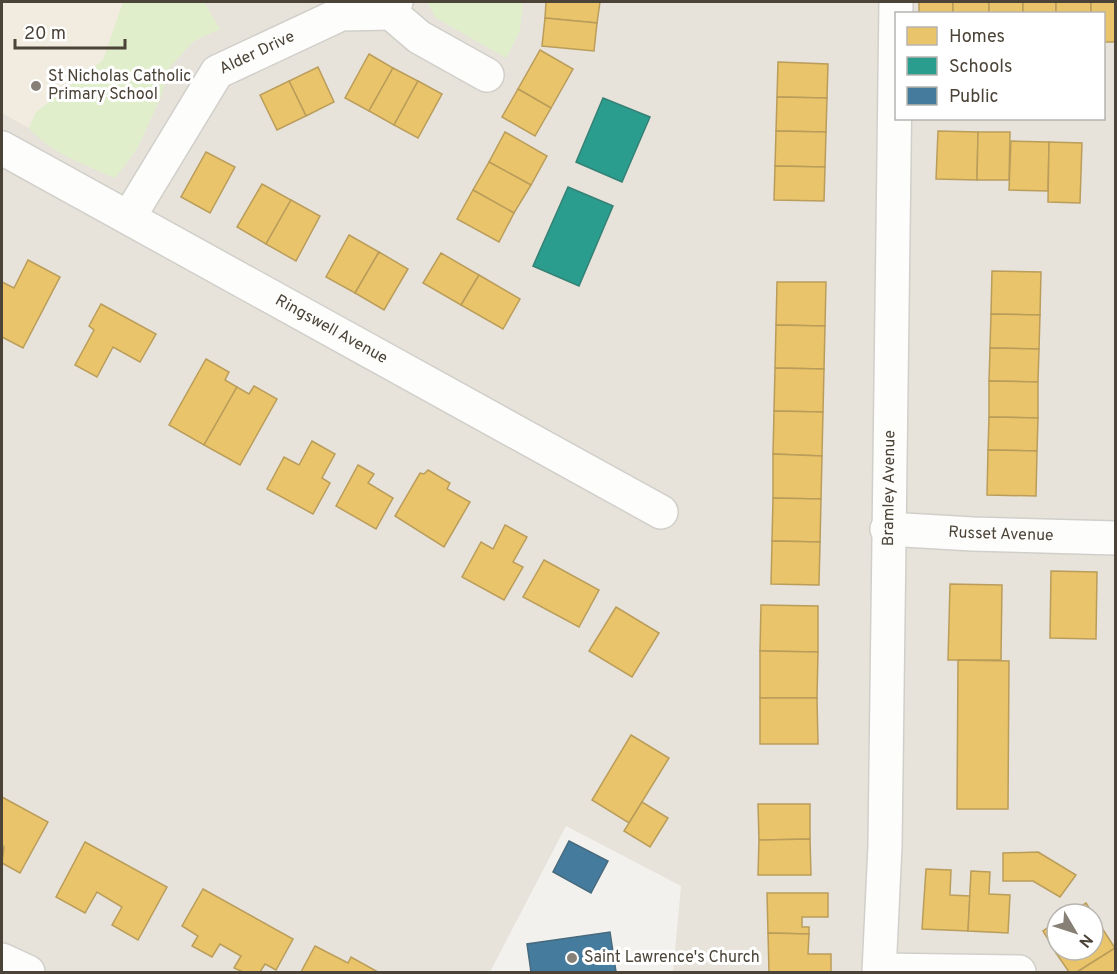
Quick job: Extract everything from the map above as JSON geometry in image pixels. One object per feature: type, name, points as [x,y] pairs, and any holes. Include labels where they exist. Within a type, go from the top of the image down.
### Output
[{"type":"street","name":"Alder Drive","points":[[129,216],[217,72],[341,14],[394,7],[419,37],[487,75]]},
{"type":"street","name":"Bramley Avenue","points":[[880,971],[885,846],[887,529],[895,61]]},
{"type":"street","name":"Ringswell Avenue","points":[[2,148],[129,216],[661,512]]},
{"type":"street","name":"Russet Avenue","points":[[887,529],[984,535],[1116,538]]},
{"type":"street","points":[[2,960],[28,972]]},
{"type":"street","points":[[880,971],[1019,972]]},
{"type":"shaded area","name":"St Nicholas Catholic Primary School","points":[[2,2],[123,2],[103,60],[36,111],[29,128],[2,113]]},
{"type":"shaded area","points":[[123,2],[1115,2],[1115,972],[673,972],[681,886],[566,826],[490,972],[2,972],[2,113],[29,127],[36,112],[103,60]]},
{"type":"green space","points":[[123,2],[204,2],[220,29],[194,41],[170,67],[161,97],[137,149],[115,178],[58,152],[29,128],[36,112],[103,60]]},
{"type":"green space","points":[[427,2],[523,2],[520,31],[506,58],[436,18]]},
{"type":"building: Homes","points":[[546,2],[600,2],[597,23],[545,18]]},
{"type":"building: Homes","points":[[919,2],[953,2],[953,12],[919,12]]},
{"type":"building: Homes","points":[[953,2],[989,2],[989,12],[953,12]]},
{"type":"building: Homes","points":[[989,2],[1023,2],[1023,12],[989,12]]},
{"type":"building: Homes","points":[[1023,2],[1056,2],[1056,12],[1023,12]]},
{"type":"building: Homes","points":[[1056,2],[1091,2],[1091,12],[1056,12]]},
{"type":"building: Homes","points":[[1091,2],[1116,2],[1116,42],[1105,42],[1105,12],[1091,12]]},
{"type":"building: Homes","points":[[545,18],[597,23],[594,51],[542,46]]},
{"type":"building: Homes","points":[[540,50],[573,69],[551,108],[518,89]]},
{"type":"building: Homes","points":[[369,54],[393,68],[369,111],[345,98]]},
{"type":"building: Homes","points":[[778,62],[828,64],[827,98],[777,97]]},
{"type":"building: Homes","points":[[318,67],[334,102],[306,116],[289,81]]},
{"type":"building: Homes","points":[[393,68],[418,81],[394,125],[369,111]]},
{"type":"building: Homes","points":[[289,81],[306,116],[277,130],[260,95]]},
{"type":"building: Homes","points":[[418,81],[442,94],[418,138],[394,125]]},
{"type":"building: Homes","points":[[518,89],[551,108],[535,136],[502,117]]},
{"type":"building: Homes","points":[[777,97],[827,98],[826,132],[776,131]]},
{"type":"building: Homes","points":[[776,131],[826,132],[825,167],[775,166]]},
{"type":"building: Homes","points":[[938,131],[978,132],[977,180],[936,179]]},
{"type":"building: Homes","points":[[505,132],[547,156],[531,185],[489,162]]},
{"type":"building: Homes","points":[[978,132],[1010,132],[1009,180],[977,180]]},
{"type":"building: Homes","points":[[1011,141],[1049,142],[1048,191],[1009,190]]},
{"type":"building: Homes","points":[[1049,142],[1082,143],[1080,203],[1048,202]]},
{"type":"building: Homes","points":[[206,152],[235,167],[210,213],[181,197]]},
{"type":"building: Homes","points":[[489,162],[531,185],[514,213],[473,190]]},
{"type":"building: Homes","points":[[775,166],[825,167],[824,201],[774,200]]},
{"type":"building: Homes","points":[[262,184],[291,200],[266,244],[237,227]]},
{"type":"building: Homes","points":[[473,190],[514,213],[499,242],[457,219]]},
{"type":"building: Homes","points":[[291,200],[320,216],[296,261],[266,244]]},
{"type":"building: Homes","points":[[349,235],[379,252],[355,293],[326,277]]},
{"type":"building: Homes","points":[[379,252],[408,269],[384,310],[355,293]]},
{"type":"building: Homes","points":[[441,253],[479,275],[461,305],[423,283]]},
{"type":"building: Homes","points":[[28,260],[60,277],[23,348],[2,337],[2,282],[14,288]]},
{"type":"building: Homes","points":[[992,271],[1041,272],[1040,315],[991,314]]},
{"type":"building: Homes","points":[[479,275],[520,299],[503,329],[461,305]]},
{"type":"building: Homes","points":[[777,282],[826,282],[825,326],[776,325]]},
{"type":"building: Homes","points":[[101,304],[156,334],[140,362],[113,347],[97,377],[75,365],[94,330],[89,326]]},
{"type":"building: Homes","points":[[991,314],[1040,315],[1039,349],[990,348]]},
{"type":"building: Homes","points":[[776,325],[825,326],[824,369],[775,368]]},
{"type":"building: Homes","points":[[990,348],[1039,349],[1038,382],[989,381]]},
{"type":"building: Homes","points":[[206,359],[229,372],[225,380],[237,387],[204,445],[169,425]]},
{"type":"building: Homes","points":[[775,368],[824,369],[823,412],[774,411]]},
{"type":"building: Homes","points":[[989,381],[1038,382],[1038,418],[989,417]]},
{"type":"building: Homes","points":[[254,386],[277,399],[240,465],[204,445],[237,387],[249,394]]},
{"type":"building: Homes","points":[[774,411],[823,412],[822,456],[773,454]]},
{"type":"building: Homes","points":[[989,417],[1038,418],[1037,451],[988,450]]},
{"type":"building: Homes","points":[[312,441],[335,454],[322,478],[330,483],[313,514],[267,489],[284,457],[299,465]]},
{"type":"building: Homes","points":[[988,450],[1037,451],[1036,496],[987,495]]},
{"type":"building: Homes","points":[[773,454],[822,456],[821,499],[773,498]]},
{"type":"building: Homes","points":[[358,465],[374,474],[368,483],[393,498],[376,529],[336,506]]},
{"type":"building: Homes","points":[[428,470],[450,483],[447,489],[470,502],[444,547],[395,516],[420,473],[424,474]]},
{"type":"building: Homes","points":[[773,498],[821,499],[820,542],[772,541]]},
{"type":"building: Homes","points":[[505,525],[527,537],[513,562],[523,567],[504,600],[462,577],[481,542],[493,549]]},
{"type":"building: Homes","points":[[772,541],[820,542],[819,585],[771,584]]},
{"type":"building: Homes","points":[[544,560],[599,590],[579,627],[523,597]]},
{"type":"building: Homes","points":[[1051,571],[1097,572],[1096,639],[1050,638]]},
{"type":"building: Homes","points":[[950,584],[1002,585],[1001,660],[948,660]]},
{"type":"building: Homes","points":[[761,605],[818,606],[818,652],[760,651]]},
{"type":"building: Homes","points":[[616,607],[659,633],[632,677],[589,651]]},
{"type":"building: Homes","points":[[760,651],[818,652],[817,698],[760,698]]},
{"type":"building: Homes","points":[[958,660],[1009,661],[1008,809],[957,809]]},
{"type":"building: Homes","points":[[760,698],[817,698],[818,744],[760,744]]},
{"type":"building: Homes","points":[[631,735],[669,758],[629,823],[592,800]]},
{"type":"building: Homes","points":[[2,797],[48,822],[20,873],[2,863],[4,847],[2,845]]},
{"type":"building: Homes","points":[[642,802],[668,818],[650,847],[624,831]]},
{"type":"building: Homes","points":[[758,804],[810,804],[810,839],[759,840]]},
{"type":"building: Homes","points":[[810,839],[811,875],[758,875],[759,840]]},
{"type":"building: Homes","points":[[85,842],[167,887],[138,940],[112,925],[122,907],[97,892],[85,913],[56,897]]},
{"type":"building: Homes","points":[[1038,852],[1076,875],[1060,897],[1033,881],[1003,881],[1003,853]]},
{"type":"building: Homes","points":[[926,869],[951,870],[950,895],[970,896],[968,931],[922,929]]},
{"type":"building: Homes","points":[[971,871],[990,872],[989,894],[1010,895],[1008,933],[968,931]]},
{"type":"building: Homes","points":[[203,889],[293,939],[276,970],[265,964],[260,972],[243,972],[234,968],[241,956],[220,944],[212,957],[192,946],[198,936],[182,926]]},
{"type":"building: Homes","points":[[767,893],[828,893],[828,917],[802,917],[802,927],[809,927],[809,934],[768,933]]},
{"type":"building: Homes","points":[[768,933],[809,934],[808,954],[831,954],[831,972],[769,972]]},
{"type":"building: Homes","points":[[1105,933],[1115,948],[1105,954]]},
{"type":"building: Homes","points":[[315,946],[348,963],[351,957],[378,972],[301,972]]},
{"type":"building: Homes","points":[[1115,948],[1116,972],[1077,972],[1093,962],[1105,962],[1105,954]]},
{"type":"building: Homes","points":[[1062,962],[1093,962],[1077,972],[1069,972]]},
{"type":"building: Schools","points":[[603,98],[650,117],[622,182],[576,162]]},
{"type":"building: Schools","points":[[568,187],[613,206],[579,286],[533,266]]},
{"type":"building: Public","points":[[569,841],[608,861],[591,893],[553,872]]},
{"type":"building: Public","name":"Saint Lawrence's Church","points":[[610,932],[616,972],[531,972],[527,944]]},
{"type":"place","name":"St Nicholas Catholic Primary School","points":[[36,86]]},
{"type":"place","name":"Saint Lawrence's Church","points":[[572,958]]}]
